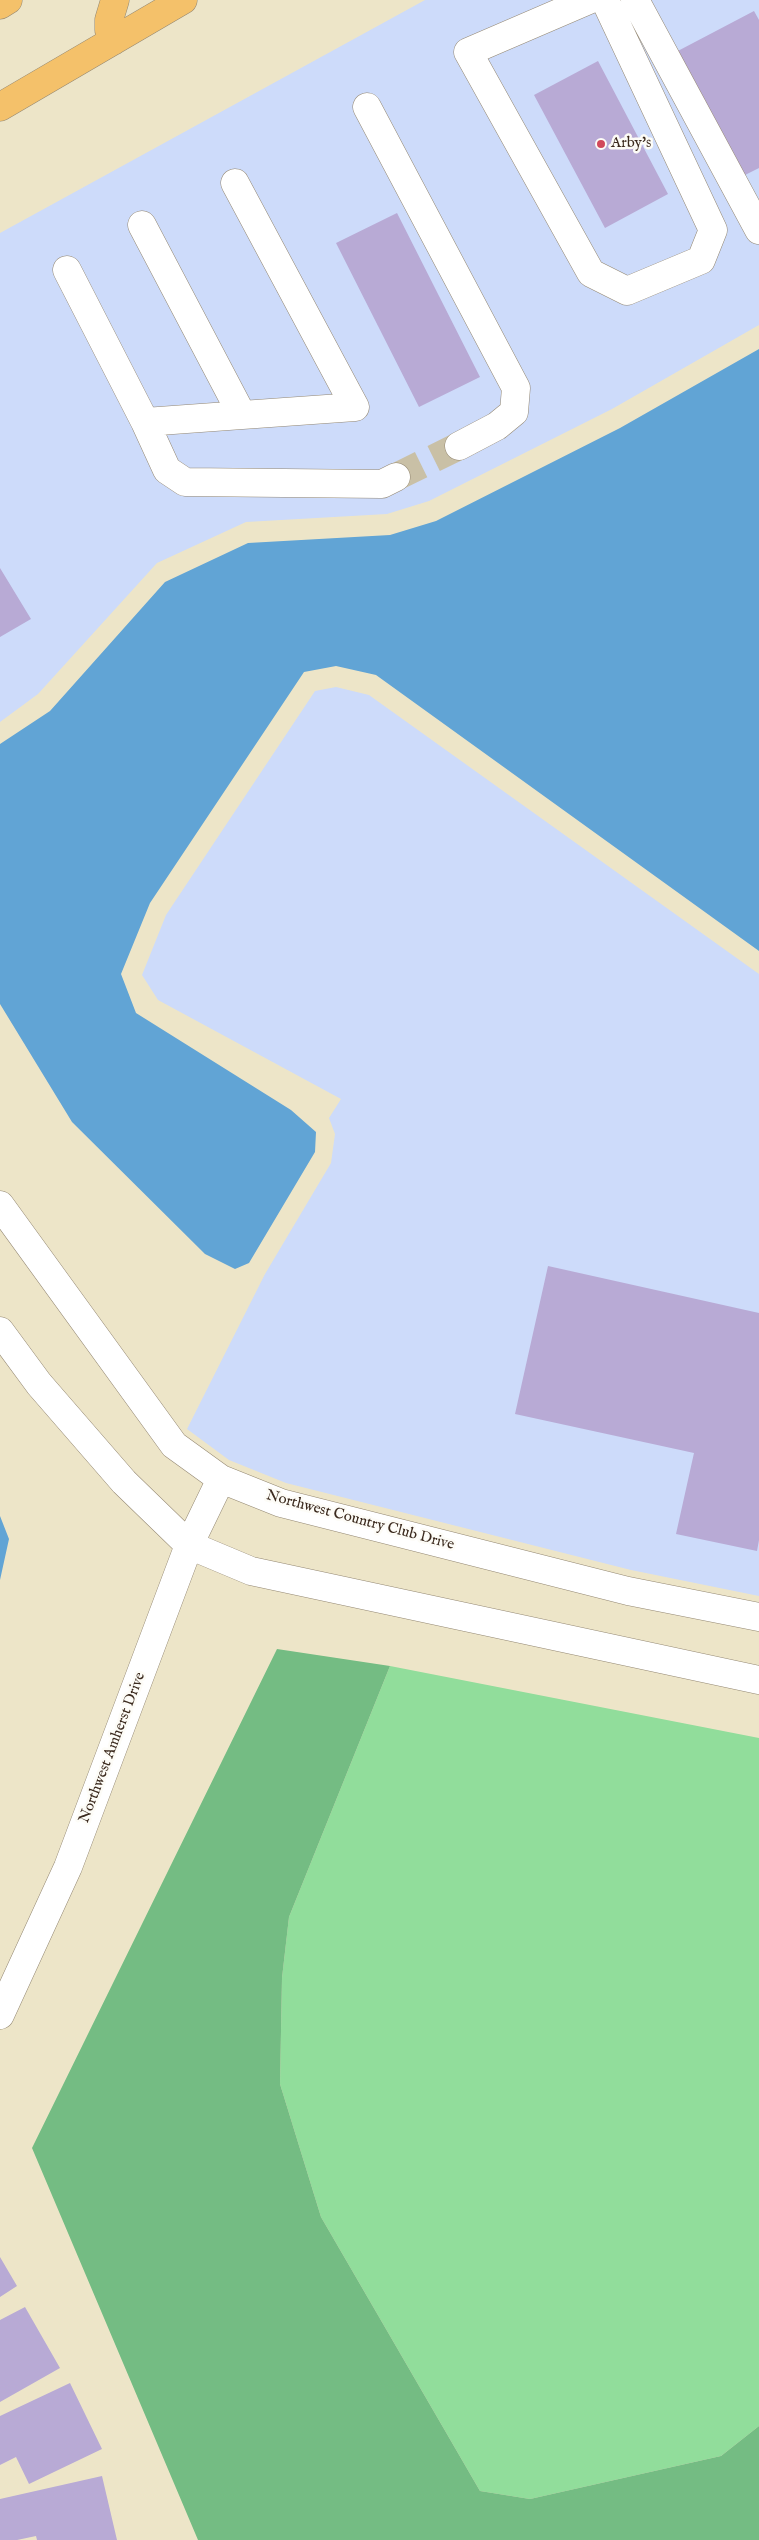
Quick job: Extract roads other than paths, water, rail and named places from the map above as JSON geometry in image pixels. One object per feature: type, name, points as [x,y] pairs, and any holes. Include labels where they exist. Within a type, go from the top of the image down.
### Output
[{"type":"main road","points":[[0,5],[8,0]]},
{"type":"main road","points":[[113,41],[109,30],[109,20],[115,0]]},
{"type":"main road","points":[[0,107],[183,0]]},
{"type":"street","points":[[589,0],[468,52],[591,273],[627,291],[701,260],[713,230],[605,0]]},
{"type":"street","points":[[635,0],[759,230]]},
{"type":"street","points":[[367,107],[516,388],[514,412],[497,426],[460,446]]},
{"type":"street","points":[[145,422],[242,414],[355,408],[235,183]]},
{"type":"street","points":[[142,225],[242,414]]},
{"type":"street","points":[[67,270],[145,422],[167,470],[185,482],[382,484],[396,477]]},
{"type":"street","name":"Northwest Country Club Drive","points":[[0,1206],[174,1445],[221,1479],[281,1503],[628,1591],[759,1618]]},
{"type":"street","points":[[0,1331],[39,1384],[124,1482],[189,1545],[251,1571],[759,1680]]},
{"type":"street","name":"Northwest Amherst Drive","points":[[0,2015],[68,1867],[189,1545],[221,1479]]},
{"type":"water","points":[[759,349],[759,951],[376,675],[336,666],[304,672],[150,903],[121,974],[136,1013],[291,1110],[316,1132],[315,1152],[249,1263],[235,1269],[205,1254],[72,1122],[0,1004],[0,744],[50,711],[165,582],[248,543],[390,535],[436,521],[620,428]]},
{"type":"water","points":[[0,1516],[9,1539],[0,1580]]},
{"type":"tunnel","points":[[396,477],[459,446]]},
{"type":"place","name":"Arby's","points":[[601,144]]}]
